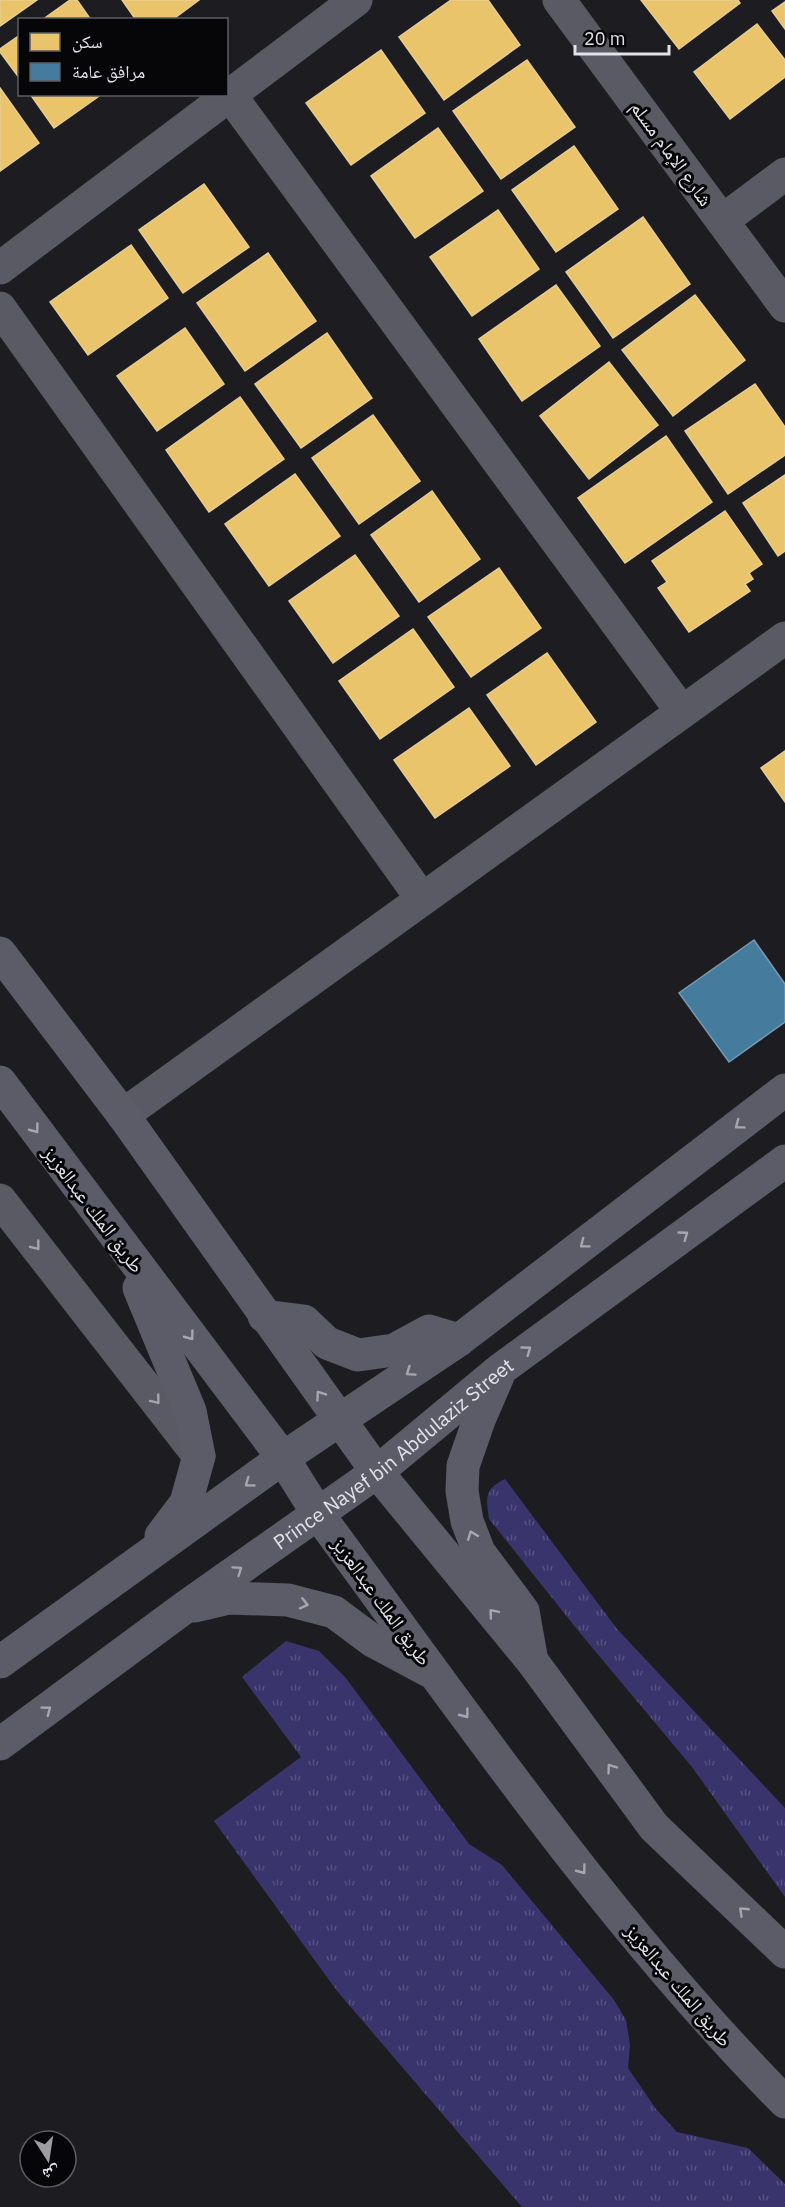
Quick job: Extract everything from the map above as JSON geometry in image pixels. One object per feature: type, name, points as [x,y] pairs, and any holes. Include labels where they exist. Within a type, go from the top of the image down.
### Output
[{"type":"main road","points":[[0,953],[123,1115],[377,1472],[532,1661],[654,1827],[785,1952]]},
{"type":"main road","name":"طريق الملك عبدالعزيز","points":[[0,1082],[283,1458],[318,1514],[585,1875],[730,2047],[785,2102]]},
{"type":"main road","points":[[0,1662],[283,1458],[459,1340],[785,1090]]},
{"type":"main road","name":"Prince Nayef bin Abdulaziz Street","points":[[0,1744],[184,1608],[377,1472],[501,1370],[785,1161]]},
{"type":"main road","points":[[121,1245],[190,1411],[200,1456],[186,1503],[140,1562]]},
{"type":"main road","points":[[264,1316],[304,1321],[327,1343],[358,1355],[394,1350],[429,1331],[459,1340]]},
{"type":"main road","points":[[501,1370],[479,1420],[463,1466],[462,1491],[467,1521],[479,1552],[523,1611],[532,1661]]},
{"type":"main road","points":[[184,1608],[229,1598],[288,1600],[334,1612],[373,1641],[437,1676]]},
{"type":"street","points":[[0,268],[356,0]]},
{"type":"street","name":"شارع الإمام مسلم","points":[[559,0],[785,306]]},
{"type":"street","points":[[230,95],[682,712]]},
{"type":"street","points":[[722,221],[785,174]]},
{"type":"street","points":[[0,308],[423,899]]},
{"type":"street","points":[[123,1115],[785,638]]},
{"type":"street","points":[[0,1200],[200,1456]]},
{"type":"green space","points":[[505,1479],[617,1629],[785,1808],[785,1897],[692,1767],[489,1519],[488,1495],[493,1487]]},
{"type":"green space","points":[[286,1641],[319,1651],[345,1677],[469,1844],[502,1865],[614,2000],[626,2020],[630,2045],[628,2068],[656,2109],[677,2132],[748,2148],[785,2184],[785,2207],[522,2207],[337,1991],[214,1821],[301,1757],[242,1677]]},
{"type":"building: سكن","points":[[0,0],[37,0],[0,26]]},
{"type":"building: سكن","points":[[70,0],[77,0],[90,18],[45,18]]},
{"type":"building: سكن","points":[[122,0],[199,0],[175,18],[135,18]]},
{"type":"building: سكن","points":[[451,0],[488,0],[520,45],[444,100],[399,37]]},
{"type":"building: سكن","points":[[641,0],[738,0],[740,3],[679,49]]},
{"type":"building: سكن","points":[[785,2],[785,29],[772,11]]},
{"type":"building: سكن","points":[[757,24],[785,60],[785,77],[730,119],[694,72]]},
{"type":"building: سكن","points":[[18,36],[18,76],[0,52],[0,49]]},
{"type":"building: سكن","points":[[381,50],[425,113],[351,165],[306,103]]},
{"type":"building: سكن","points":[[527,60],[575,127],[501,179],[453,111]]},
{"type":"building: سكن","points":[[0,88],[39,143],[0,171]]},
{"type":"building: سكن","points":[[31,96],[99,96],[54,128]]},
{"type":"building: سكن","points":[[438,128],[483,191],[415,238],[371,176]]},
{"type":"building: سكن","points":[[574,146],[618,209],[556,252],[512,190]]},
{"type":"building: سكن","points":[[204,184],[249,247],[183,293],[139,230]]},
{"type":"building: سكن","points":[[498,210],[539,269],[472,316],[430,257]]},
{"type":"building: سكن","points":[[643,217],[690,284],[613,338],[566,272]]},
{"type":"building: سكن","points":[[131,245],[168,298],[88,355],[50,302]]},
{"type":"building: سكن","points":[[268,253],[316,321],[245,371],[197,303]]},
{"type":"building: سكن","points":[[556,285],[600,346],[522,401],[479,339]]},
{"type":"building: سكن","points":[[695,295],[745,360],[673,416],[622,350]]},
{"type":"building: سكن","points":[[185,328],[224,384],[157,431],[117,376]]},
{"type":"building: سكن","points":[[327,333],[372,398],[301,448],[255,384]]},
{"type":"building: سكن","points":[[609,362],[658,425],[589,479],[540,416]]},
{"type":"building: سكن","points":[[755,384],[785,427],[785,455],[728,494],[685,431]]},
{"type":"building: سكن","points":[[240,397],[284,459],[209,512],[166,450]]},
{"type":"building: سكن","points":[[373,415],[420,481],[359,524],[312,458]]},
{"type":"building: سكن","points":[[666,436],[712,502],[625,563],[578,498]]},
{"type":"building: سكن","points":[[295,474],[340,536],[269,586],[225,524]]},
{"type":"building: سكن","points":[[785,475],[785,551],[778,556],[743,503]]},
{"type":"building: سكن","points":[[432,491],[480,559],[419,602],[371,535]]},
{"type":"building: سكن","points":[[725,511],[762,564],[749,573],[753,579],[745,584],[750,591],[689,632],[658,588],[667,582],[652,561]]},
{"type":"building: سكن","points":[[355,555],[399,616],[333,663],[289,601]]},
{"type":"building: سكن","points":[[499,568],[541,628],[471,677],[428,617]]},
{"type":"building: سكن","points":[[413,629],[454,687],[380,739],[339,681]]},
{"type":"building: سكن","points":[[547,653],[596,722],[536,765],[487,695]]},
{"type":"building: سكن","points":[[469,708],[510,766],[435,818],[394,760]]},
{"type":"building: سكن","points":[[785,751],[785,802],[761,768]]},
{"type":"building: مرافق عامة","points":[[754,940],[785,984],[785,1022],[729,1062],[679,993]]}]
